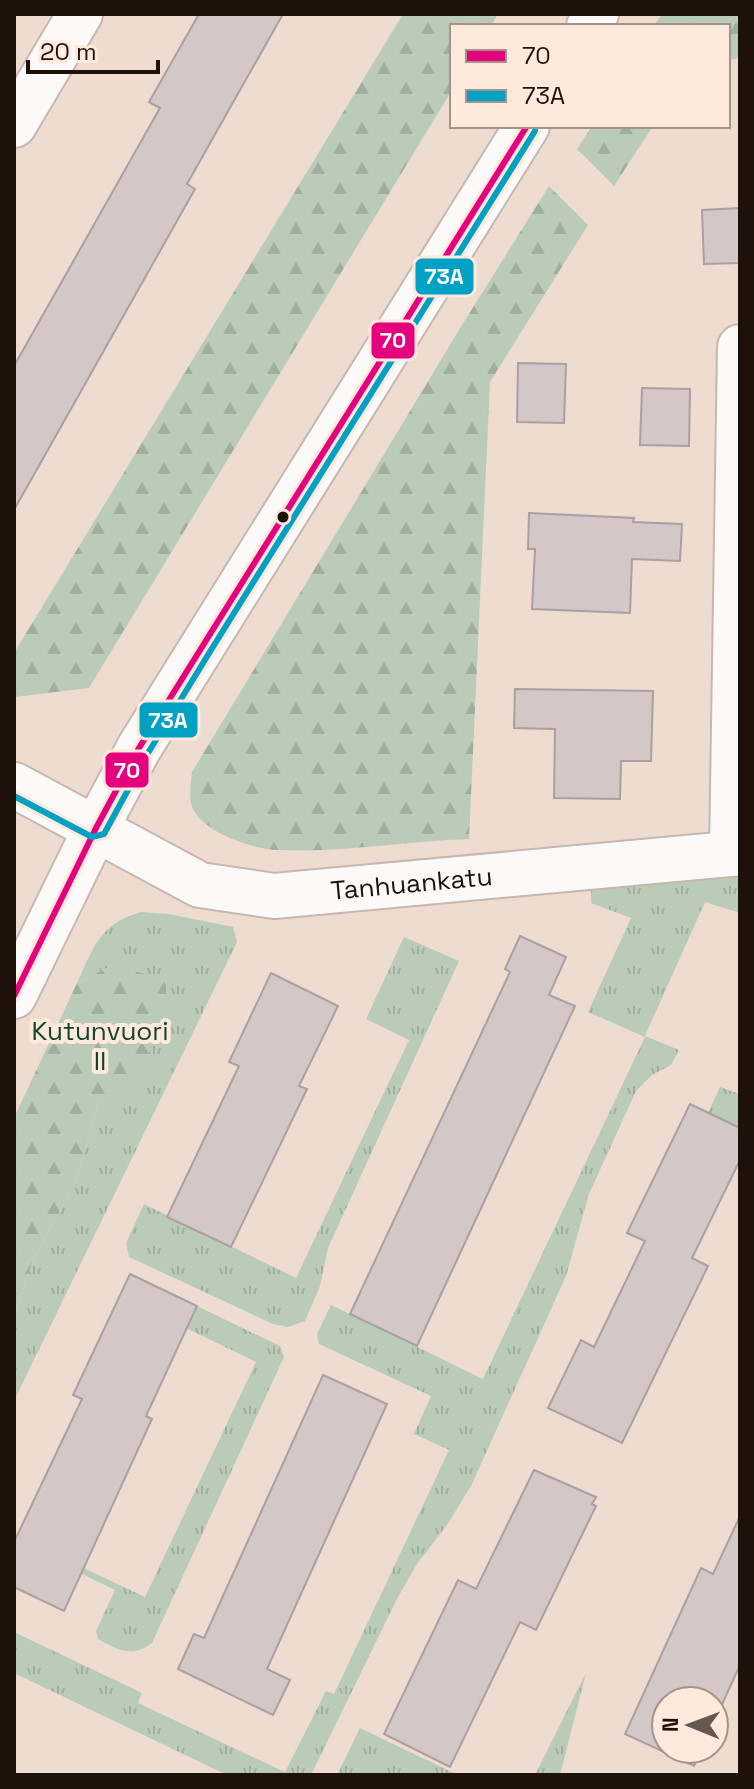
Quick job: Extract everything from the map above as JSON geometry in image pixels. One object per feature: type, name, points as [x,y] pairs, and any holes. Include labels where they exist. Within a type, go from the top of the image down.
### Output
[{"type":"street","points":[[14,125],[80,14]]},
{"type":"street","points":[[14,996],[139,748],[526,128]]},
{"type":"street","points":[[736,854],[740,347]]},
{"type":"street","name":"Tanhuankatu","points":[[14,785],[200,885],[274,896],[736,854]]},
{"type":"green space","points":[[403,14],[498,14],[492,24],[450,24],[450,93],[89,688],[14,697],[14,653]]},
{"type":"green space","points":[[662,14],[740,14],[740,58],[730,60],[730,24],[655,24]]},
{"type":"green space","points":[[591,128],[652,128],[614,186],[577,149]]},
{"type":"green space","points":[[549,186],[588,225],[490,382],[469,839],[326,850],[278,850],[255,847],[218,832],[199,818],[191,805],[192,772]]},
{"type":"green space","points":[[740,872],[740,913],[705,902],[645,1036],[679,1050],[671,1065],[652,1075],[636,1091],[589,1194],[566,1276],[471,1486],[447,1525],[417,1564],[397,1599],[311,1775],[227,1775],[14,1673],[14,1632],[142,1693],[138,1703],[285,1772],[326,1691],[334,1694],[449,1450],[414,1434],[431,1396],[319,1344],[317,1334],[331,1305],[483,1379],[645,1037],[588,1012],[631,918],[591,903],[591,885]]},
{"type":"green space","points":[[141,912],[233,927],[237,942],[14,1401],[14,1317],[33,1260],[76,1181],[99,1100],[134,1083],[113,965],[77,983],[94,948],[107,930]]},
{"type":"green space","points":[[404,937],[459,961],[328,1248],[320,1286],[305,1321],[288,1327],[273,1324],[129,1257],[126,1243],[144,1204],[296,1278],[409,1040],[366,1019]]},
{"type":"green space","name":"Kutunvuori II","points":[[113,965],[166,980],[166,1017],[134,1084],[99,1100],[76,1181],[33,1260],[14,1317],[14,1118],[77,983]]},
{"type":"green space","points":[[720,1087],[740,1094],[740,1128],[708,1113]]},
{"type":"green space","points":[[197,1306],[280,1346],[284,1357],[152,1643],[145,1648],[125,1651],[98,1639],[96,1631],[115,1590],[14,1541],[14,1535],[145,1597],[256,1362],[186,1328]]},
{"type":"green space","points":[[586,1673],[560,1775],[535,1775]]},
{"type":"green space","points":[[360,1728],[458,1775],[337,1775]]},
{"type":"building","points":[[199,14],[283,14],[187,184],[195,189],[14,510],[14,366],[160,108],[149,102]]},
{"type":"building","points":[[740,208],[740,263],[704,264],[702,210]]},
{"type":"building","points":[[518,363],[566,364],[564,423],[517,422]]},
{"type":"building","points":[[642,388],[690,389],[689,446],[640,445]]},
{"type":"building","points":[[529,513],[634,518],[633,522],[682,524],[680,561],[632,559],[630,613],[532,609],[535,549],[528,549]]},
{"type":"building","points":[[515,689],[653,691],[651,761],[621,761],[620,799],[554,798],[555,729],[514,728]]},
{"type":"building","points":[[520,936],[566,957],[549,995],[575,1006],[417,1346],[350,1314],[510,972],[505,969]]},
{"type":"building","points":[[271,973],[338,1006],[299,1086],[307,1089],[231,1247],[167,1217],[239,1066],[229,1062]]},
{"type":"building","points":[[690,1104],[740,1128],[740,1160],[692,1258],[708,1266],[622,1443],[548,1408],[581,1340],[594,1347],[645,1241],[627,1233]]},
{"type":"building","points":[[130,1274],[197,1306],[146,1416],[152,1419],[64,1611],[14,1587],[14,1542],[82,1399],[73,1395]]},
{"type":"building","points":[[323,1375],[387,1404],[267,1669],[290,1680],[273,1715],[178,1669],[194,1634],[204,1638]]},
{"type":"building","points":[[534,1470],[596,1497],[592,1504],[596,1506],[536,1630],[520,1622],[450,1767],[384,1734],[458,1580],[476,1589]]},
{"type":"building","points":[[740,1516],[740,1665],[730,1687],[650,1685],[650,1746],[625,1734],[701,1568],[713,1574]]},
{"type":"transit line","name":"70","points":[[14,996],[139,748],[526,128]]},
{"type":"transit line","name":"73A","points":[[14,796],[92,837],[104,834],[148,753],[211,650],[535,131]]}]
